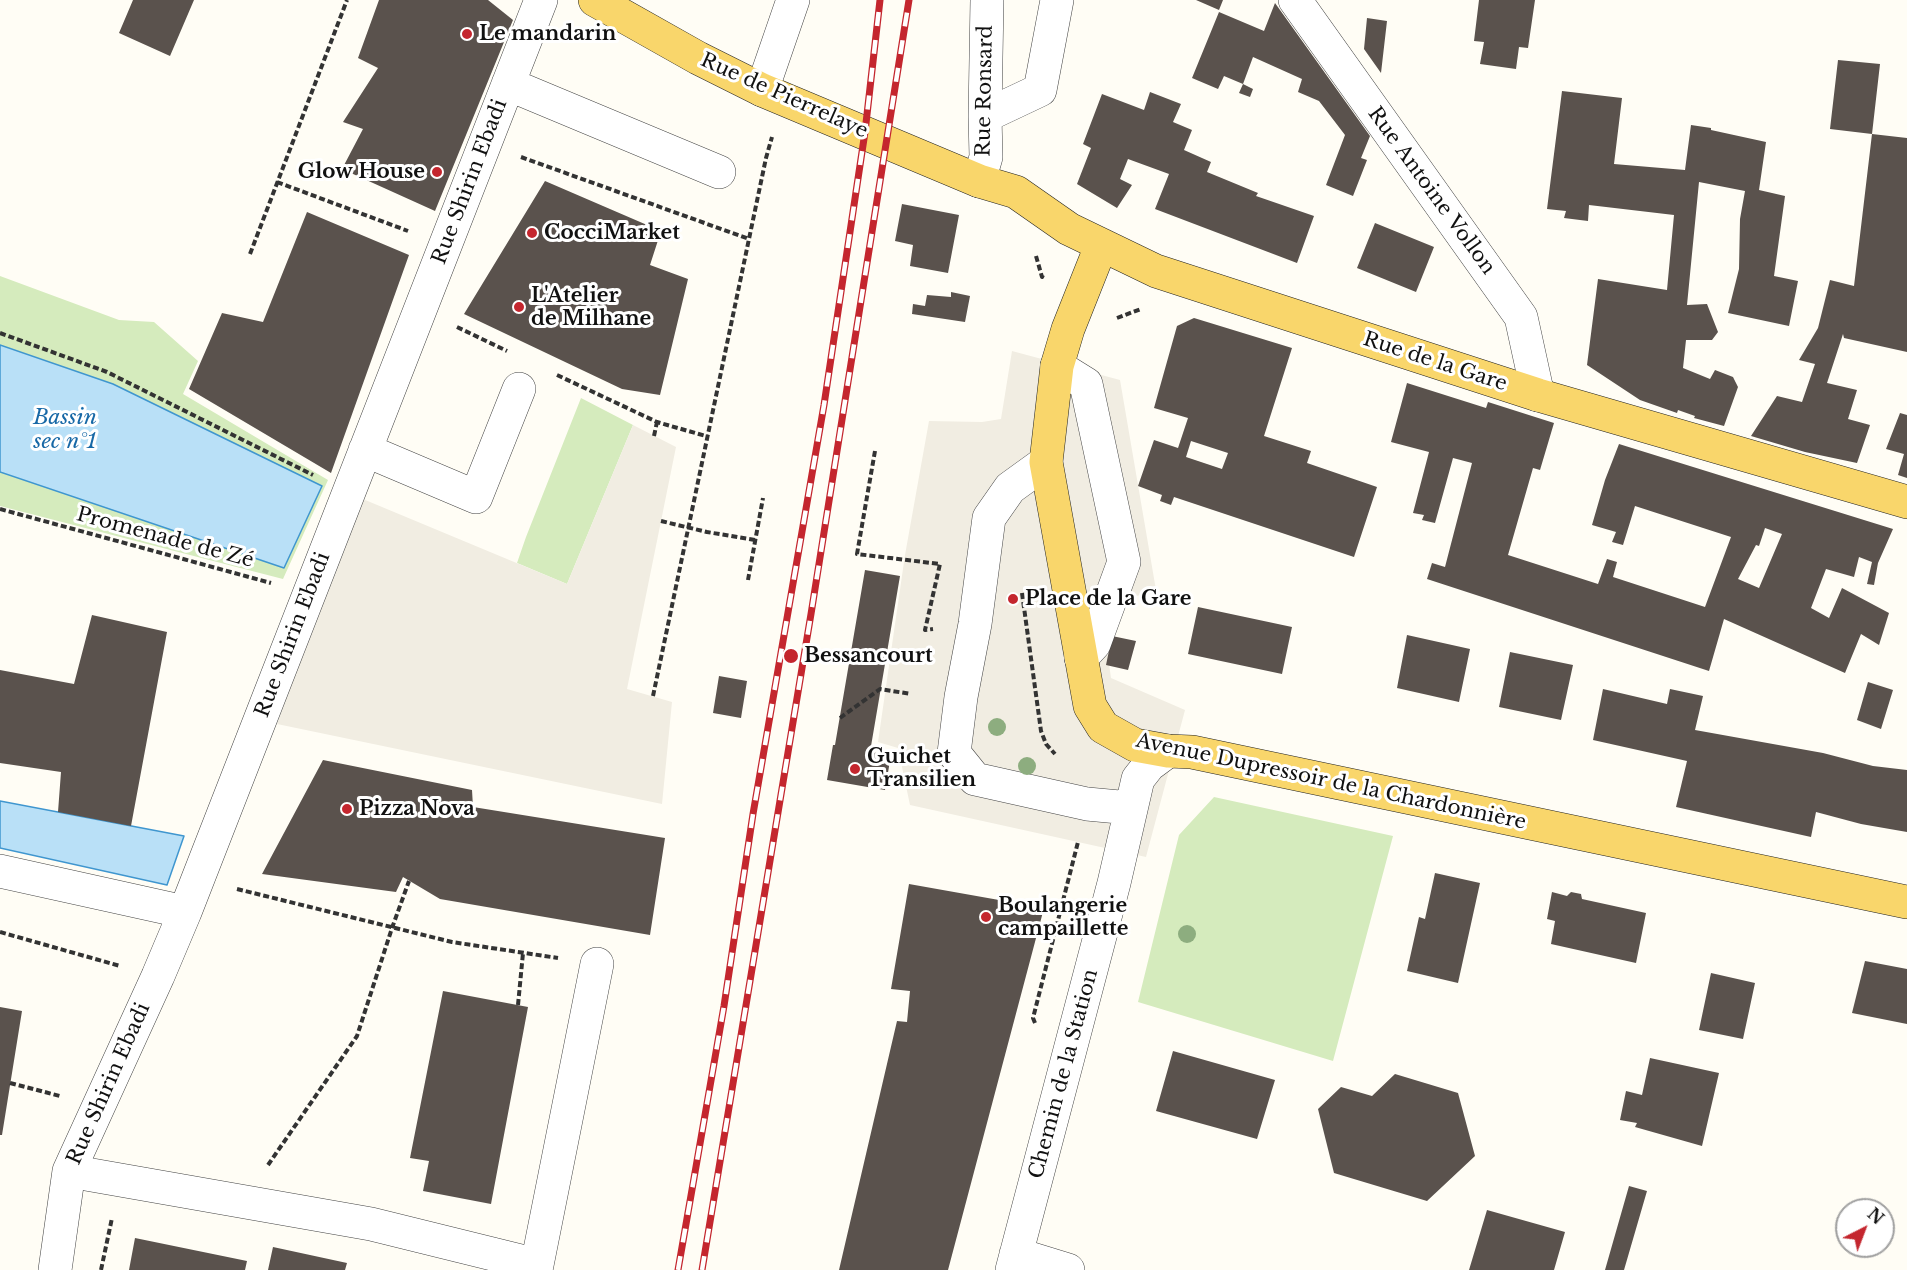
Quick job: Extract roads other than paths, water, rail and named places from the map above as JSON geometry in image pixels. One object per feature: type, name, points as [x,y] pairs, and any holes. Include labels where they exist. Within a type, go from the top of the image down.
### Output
[{"type":"main road","name":"Rue de Pierrelaye","points":[[596,0],[698,58],[772,94],[979,181]]},
{"type":"main road","name":"Rue de la Gare","points":[[979,181],[1016,192],[1069,229],[1156,271],[1538,395],[1907,502]]},
{"type":"main road","name":"Avenue Dupressoir de la Chardonnière","points":[[1101,246],[1068,329],[1057,366],[1046,462],[1090,706],[1103,727],[1135,745],[1168,751],[1192,752],[1907,902]]},
{"type":"street","name":"Rue Shirin Ebadi","points":[[55,1270],[69,1171],[185,912],[541,0]]},
{"type":"street","points":[[772,94],[793,0]]},
{"type":"street","name":"Rue Ronsard","points":[[979,181],[986,158],[987,0]]},
{"type":"street","points":[[985,116],[1040,90],[1057,0]]},
{"type":"street","name":"Rue Antoine Vollon","points":[[1295,0],[1521,317],[1538,395]]},
{"type":"street","points":[[508,84],[719,172]]},
{"type":"street","points":[[1057,366],[1086,384],[1124,562],[1094,644],[1081,658]]},
{"type":"street","points":[[365,450],[476,497],[519,389]]},
{"type":"street","points":[[1046,462],[1010,488],[989,518],[954,753],[975,779],[1087,804],[1130,808]]},
{"type":"street","name":"Chemin de la Station","points":[[1014,1262],[1114,883],[1138,779],[1149,765],[1168,751]]},
{"type":"street","points":[[0,871],[185,912]]},
{"type":"street","points":[[69,1171],[371,1224],[536,1268],[597,963]]},
{"type":"street","points":[[1014,1262],[1068,1270]]},
{"type":"water","name":"Bassin sec n°1","points":[[0,345],[113,384],[322,486],[284,568],[0,472]]},
{"type":"water","points":[[0,801],[184,836],[167,885],[0,848]]},
{"type":"railway","points":[[678,1270],[724,1006],[753,814],[824,405],[865,132],[880,0]]},
{"type":"railway","points":[[702,1270],[811,614],[909,0]]},
{"type":"place","name":"Le mandarin","points":[[467,34]]},
{"type":"place","name":"Glow House","points":[[437,172]]},
{"type":"place","name":"CocciMarket","points":[[532,233]]},
{"type":"place","name":"L'Atelier de Milhane","points":[[519,307]]},
{"type":"place","name":"Place de la Gare","points":[[1013,599]]},
{"type":"place","name":"Bessancourt","points":[[791,656]]},
{"type":"place","name":"Guichet Transilien","points":[[855,769]]},
{"type":"place","name":"Pizza Nova","points":[[347,809]]},
{"type":"place","name":"Boulangerie campaillette","points":[[986,917]]}]
